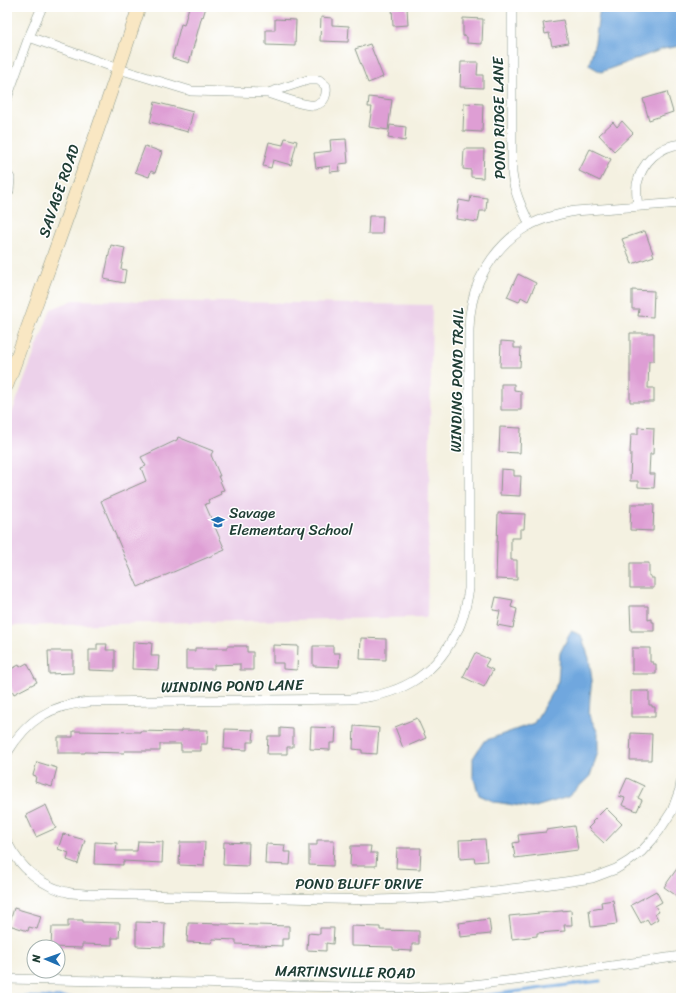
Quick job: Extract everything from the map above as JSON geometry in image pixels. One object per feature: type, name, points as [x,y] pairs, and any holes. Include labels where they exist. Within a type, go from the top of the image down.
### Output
[{"type":"street","points":[[7,98],[29,37],[42,7]]},
{"type":"street","name":"SAVAGE ROAD","points":[[7,385],[119,69],[139,7]]},
{"type":"street","name":"POND RIDGE LANE","points":[[512,7],[512,173],[513,184],[530,225]]},
{"type":"street","points":[[29,37],[119,69],[191,91],[268,93],[305,104],[315,105],[323,101],[327,94],[326,86],[319,80],[308,80],[268,93]]},
{"type":"street","points":[[638,206],[637,185],[643,167],[659,151],[667,147],[681,144]]},
{"type":"street","points":[[7,174],[10,178],[9,191],[7,192]]},
{"type":"street","name":"WINDING POND TRAIL","points":[[454,636],[460,626],[469,589],[469,330],[472,302],[481,276],[494,256],[510,239],[530,225],[564,213],[681,203]]},
{"type":"street","name":"WINDING POND LANE","points":[[7,753],[15,740],[35,720],[62,706],[76,703],[350,699],[384,694],[404,686],[429,669],[445,652],[454,636]]},
{"type":"street","name":"POND BLUFF DRIVE","points":[[7,842],[21,864],[34,876],[53,887],[69,892],[86,894],[377,900],[436,898],[568,882],[592,878],[606,873],[629,861],[641,852],[659,831],[672,811],[681,782]]},
{"type":"street","name":"MARTINSVILLE ROAD","points":[[7,979],[410,988],[463,986],[515,980],[681,956]]},
{"type":"shaded area","name":"Savage Elementary School","points":[[74,300],[432,305],[427,617],[7,626],[7,426],[51,309]]},
{"type":"water","points":[[600,7],[681,7],[681,46],[663,49],[601,72],[589,65],[595,42]]},
{"type":"water","points":[[571,631],[581,635],[589,658],[592,680],[589,715],[598,733],[598,752],[590,776],[568,797],[532,808],[495,802],[479,795],[473,776],[473,758],[484,741],[534,723],[558,682],[560,653]]},
{"type":"building","points":[[189,7],[206,7],[203,17],[202,16],[189,63],[172,58],[181,24],[184,25]]},
{"type":"building","points":[[392,7],[407,7],[408,25],[393,26]]},
{"type":"building","points":[[321,17],[332,18],[332,25],[349,26],[348,42],[320,41]]},
{"type":"building","points":[[463,18],[483,19],[482,44],[467,43],[467,37],[463,36]]},
{"type":"building","points":[[275,19],[296,20],[295,46],[266,45],[266,30],[275,30]]},
{"type":"building","points":[[563,20],[568,43],[552,46],[549,33],[545,34],[543,23]]},
{"type":"building","points":[[370,44],[383,77],[368,83],[355,49]]},
{"type":"building","points":[[461,62],[478,62],[477,75],[483,75],[483,88],[460,87]]},
{"type":"building","points":[[667,92],[673,112],[649,120],[643,99]]},
{"type":"building","points":[[369,97],[392,100],[388,130],[369,127],[372,107],[368,107]]},
{"type":"building","points":[[155,102],[193,112],[188,132],[150,122]]},
{"type":"building","points":[[464,103],[483,104],[482,132],[463,131]]},
{"type":"building","points":[[622,121],[633,133],[614,151],[599,135],[613,122],[617,127]]},
{"type":"building","points":[[390,125],[406,127],[405,141],[388,138]]},
{"type":"building","points":[[285,138],[297,141],[291,165],[273,160],[271,168],[263,166],[269,142],[283,145]]},
{"type":"building","points":[[346,139],[348,163],[339,164],[340,171],[330,172],[330,166],[316,168],[314,153],[331,151],[330,140]]},
{"type":"building","points":[[145,146],[162,152],[155,173],[151,171],[149,177],[135,172]]},
{"type":"building","points":[[464,149],[484,149],[483,178],[471,177],[471,170],[463,169]]},
{"type":"building","points":[[590,149],[611,159],[600,181],[579,171]]},
{"type":"building","points":[[471,196],[487,198],[486,211],[480,211],[478,222],[456,219],[459,200],[470,202]]},
{"type":"building","points":[[369,216],[383,216],[382,234],[368,234]]},
{"type":"building","points":[[645,231],[654,256],[632,264],[622,239]]},
{"type":"building","points":[[111,245],[125,248],[121,269],[126,270],[124,283],[104,279]]},
{"type":"building","points":[[518,274],[536,283],[528,301],[521,297],[519,302],[507,297]]},
{"type":"building","points":[[632,290],[654,291],[653,317],[638,316],[639,309],[632,309]]},
{"type":"building","points":[[630,333],[654,333],[654,361],[649,361],[648,388],[654,388],[654,402],[630,402]]},
{"type":"building","points":[[501,341],[514,342],[514,348],[521,348],[520,367],[500,367]]},
{"type":"building","points":[[501,384],[514,384],[514,390],[521,391],[521,410],[501,410]]},
{"type":"building","points":[[500,427],[521,428],[520,453],[499,452]]},
{"type":"building","points":[[638,427],[654,428],[653,454],[650,454],[649,474],[655,474],[654,488],[638,487],[638,481],[630,481],[631,434],[638,434]]},
{"type":"building","points":[[178,437],[213,451],[211,455],[224,490],[220,491],[221,494],[208,500],[209,503],[205,504],[225,550],[138,587],[101,501],[146,481],[141,468],[146,466],[141,457],[177,440]]},
{"type":"building","points":[[501,469],[514,470],[514,476],[521,476],[520,496],[500,495]]},
{"type":"building","points":[[631,504],[654,504],[653,531],[630,530]]},
{"type":"building","points":[[498,513],[525,514],[524,529],[520,529],[520,538],[511,538],[511,560],[517,560],[517,580],[496,579]]},
{"type":"building","points":[[630,563],[649,563],[649,576],[654,578],[654,588],[630,588]]},
{"type":"building","points":[[496,597],[513,600],[511,607],[517,609],[513,628],[497,625],[500,611],[493,610]]},
{"type":"building","points":[[630,606],[648,606],[648,620],[652,619],[652,622],[654,622],[654,631],[631,631]]},
{"type":"building","points":[[361,638],[386,639],[386,660],[360,659]]},
{"type":"building","points":[[133,642],[152,643],[151,656],[159,656],[158,670],[132,669]]},
{"type":"building","points":[[97,644],[107,644],[106,650],[115,650],[115,671],[89,670],[89,650],[97,650]]},
{"type":"building","points":[[273,645],[298,646],[297,670],[283,669],[283,663],[273,663]]},
{"type":"building","points":[[227,646],[247,646],[247,652],[253,652],[253,670],[240,670],[240,664],[214,665],[214,669],[186,669],[186,651],[195,651],[195,648],[227,648]]},
{"type":"building","points":[[313,646],[333,646],[333,653],[340,653],[339,667],[313,666]]},
{"type":"building","points":[[632,648],[650,648],[650,662],[656,664],[656,674],[632,674]]},
{"type":"building","points":[[48,651],[73,651],[73,673],[49,674]]},
{"type":"building","points":[[475,653],[489,659],[485,666],[493,670],[484,687],[463,677]]},
{"type":"building","points":[[27,663],[37,682],[14,694],[7,680],[7,671]]},
{"type":"building","points":[[631,691],[649,691],[649,705],[655,707],[655,717],[631,717]]},
{"type":"building","points":[[417,718],[426,738],[403,748],[395,727]]},
{"type":"building","points":[[354,726],[379,728],[377,754],[362,753],[362,750],[353,749]]},
{"type":"building","points":[[311,727],[336,728],[335,743],[330,743],[330,750],[310,749]]},
{"type":"building","points":[[280,728],[293,729],[293,747],[287,747],[287,754],[267,754],[268,736],[280,736]]},
{"type":"building","points":[[225,729],[254,730],[253,742],[247,742],[247,750],[224,749]]},
{"type":"building","points":[[181,730],[208,730],[207,744],[201,744],[201,751],[181,751],[181,744],[160,744],[160,751],[125,751],[124,753],[58,753],[58,737],[73,737],[73,731],[181,732]]},
{"type":"building","points":[[631,733],[652,734],[651,760],[630,760]]},
{"type":"building","points":[[37,762],[57,768],[52,787],[35,782],[36,776],[33,775]]},
{"type":"building","points":[[627,778],[644,786],[638,798],[642,800],[637,811],[622,805],[625,798],[619,796]]},
{"type":"building","points":[[46,805],[56,828],[36,837],[26,815]]},
{"type":"building","points":[[606,808],[622,824],[604,843],[588,828]]},
{"type":"building","points":[[574,826],[578,850],[515,858],[513,843],[519,842],[518,835],[546,832],[546,830]]},
{"type":"building","points":[[63,834],[85,840],[78,864],[67,860],[69,853],[58,849]]},
{"type":"building","points":[[485,839],[487,861],[475,862],[474,858],[460,859],[459,840]]},
{"type":"building","points":[[317,840],[334,840],[333,866],[309,865],[309,845],[317,845]]},
{"type":"building","points":[[138,841],[163,842],[162,863],[123,861],[123,865],[94,864],[95,842],[117,843],[116,851],[137,851]]},
{"type":"building","points":[[180,842],[205,842],[204,866],[179,865]]},
{"type":"building","points":[[224,842],[249,843],[248,866],[223,865]]},
{"type":"building","points":[[266,844],[285,845],[284,852],[291,852],[290,865],[265,864]]},
{"type":"building","points":[[351,846],[371,846],[370,853],[377,853],[376,866],[350,866]]},
{"type":"building","points":[[397,848],[421,848],[420,869],[396,868]]},
{"type":"building","points":[[681,863],[681,899],[664,887]]},
{"type":"building","points":[[656,891],[662,902],[655,906],[659,912],[655,914],[658,919],[650,924],[647,919],[641,923],[631,905]]},
{"type":"building","points":[[613,900],[617,924],[591,927],[589,910],[602,908],[601,902]]},
{"type":"building","points":[[14,908],[41,916],[37,929],[29,927],[28,931],[9,925]]},
{"type":"building","points":[[571,910],[572,925],[564,925],[565,931],[537,933],[537,936],[512,939],[509,916]]},
{"type":"building","points":[[489,919],[491,934],[460,937],[459,923]]},
{"type":"building","points":[[68,920],[120,923],[119,938],[112,938],[112,945],[82,944],[82,948],[66,947],[66,939],[51,939],[52,927],[68,927]]},
{"type":"building","points":[[136,922],[165,923],[164,947],[136,946]]},
{"type":"building","points":[[188,923],[289,926],[289,939],[282,939],[282,946],[236,944],[236,940],[213,939],[212,943],[187,942]]},
{"type":"building","points":[[351,926],[380,927],[380,930],[419,931],[419,944],[412,944],[412,951],[393,950],[393,947],[351,946]]},
{"type":"building","points":[[320,928],[334,928],[333,944],[326,943],[326,951],[307,950],[308,933],[320,934]]},
{"type":"waterway","points":[[444,998],[472,997],[600,981]]},
{"type":"waterway","points":[[7,997],[93,998]]},
{"type":"place","name":"Savage Elementary School","points":[[218,522]]}]
